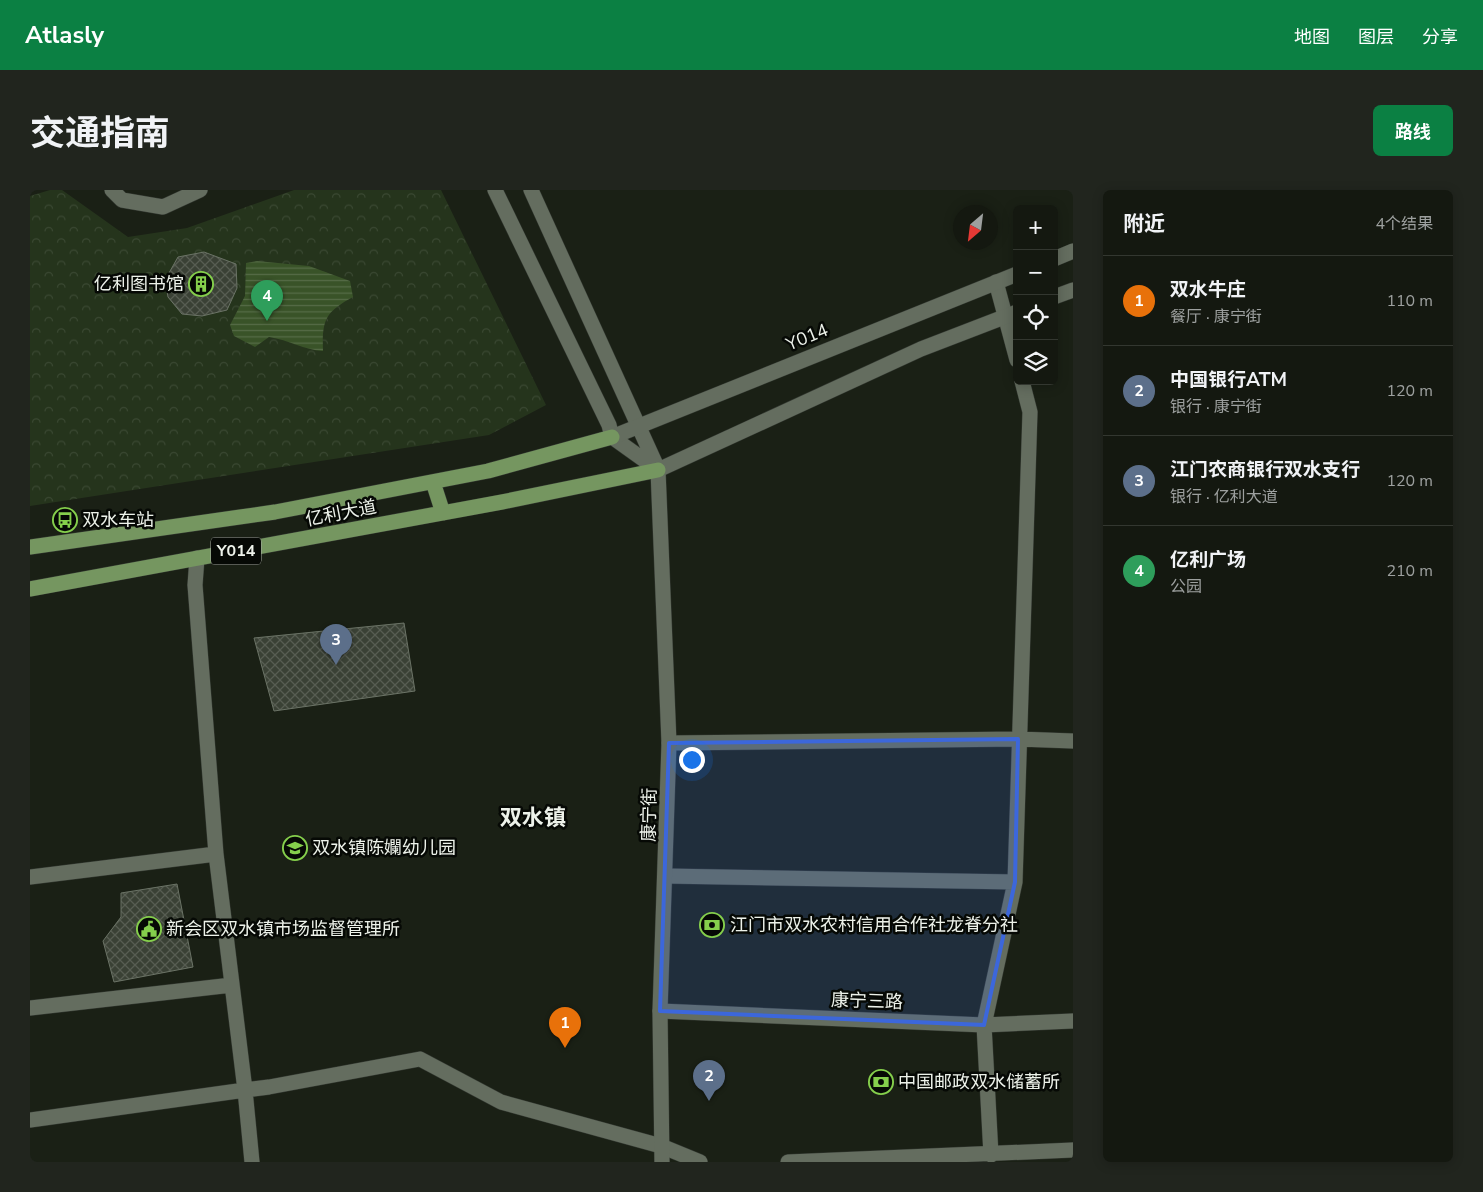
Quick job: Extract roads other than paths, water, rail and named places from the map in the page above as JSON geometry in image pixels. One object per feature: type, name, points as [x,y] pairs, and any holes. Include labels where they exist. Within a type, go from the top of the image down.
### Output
[{"type":"main road","name":"亿利大道","points":[[30,547],[275,512],[488,471],[612,437]]},
{"type":"main road","name":"亿利大道","points":[[30,589],[443,514],[658,470]]},
{"type":"main road","points":[[433,482],[443,514]]},
{"type":"street","points":[[112,190],[122,200],[163,206],[200,190]]},
{"type":"street","points":[[495,190],[609,425],[612,437],[658,470],[921,349],[1011,314]]},
{"type":"street","name":"康宁街","points":[[531,190],[658,470],[660,484],[669,743],[660,1011],[662,1162]]},
{"type":"street","points":[[1058,257],[1073,251]]},
{"type":"street","name":"Y014","points":[[612,437],[637,425],[1013,276]]},
{"type":"street","points":[[996,282],[1011,314],[1014,340]]},
{"type":"street","points":[[1058,296],[1073,290]]},
{"type":"street","points":[[990,1155],[984,1025],[1015,882],[1018,739],[1030,412],[1023,385]]},
{"type":"street","points":[[197,558],[196,585],[216,854],[252,1162]]},
{"type":"street","points":[[669,743],[1018,739],[1073,741]]},
{"type":"street","points":[[30,877],[216,854]]},
{"type":"street","points":[[666,876],[1015,882]]},
{"type":"street","points":[[30,1008],[232,985]]},
{"type":"street","name":"康宁三路","points":[[660,1011],[984,1025],[1073,1021]]},
{"type":"street","points":[[30,1120],[270,1088],[420,1059],[501,1102],[661,1146],[700,1162]]},
{"type":"street","points":[[788,1162],[990,1155],[1073,1150]]},
{"type":"place","name":"亿利图书馆","points":[[201,284]]},
{"type":"place","name":"亿利广场","points":[[267,321]]},
{"type":"place","name":"双水车站","points":[[65,520]]},
{"type":"place","name":"江门农商银行双水支行","points":[[336,665]]},
{"type":"place","name":"双水镇陈孄幼儿园","points":[[295,848]]},
{"type":"place","name":"江门市双水农村信用合作社龙脊分社","points":[[712,925]]},
{"type":"place","name":"新会区双水镇市场监督管理所","points":[[149,929]]},
{"type":"place","name":"双水牛庄","points":[[565,1048]]},
{"type":"place","name":"中国邮政双水储蓄所","points":[[881,1082]]},
{"type":"place","name":"中国银行ATM","points":[[709,1101]]},
{"type":"district","name":"双水镇","points":[[533,818]]}]
